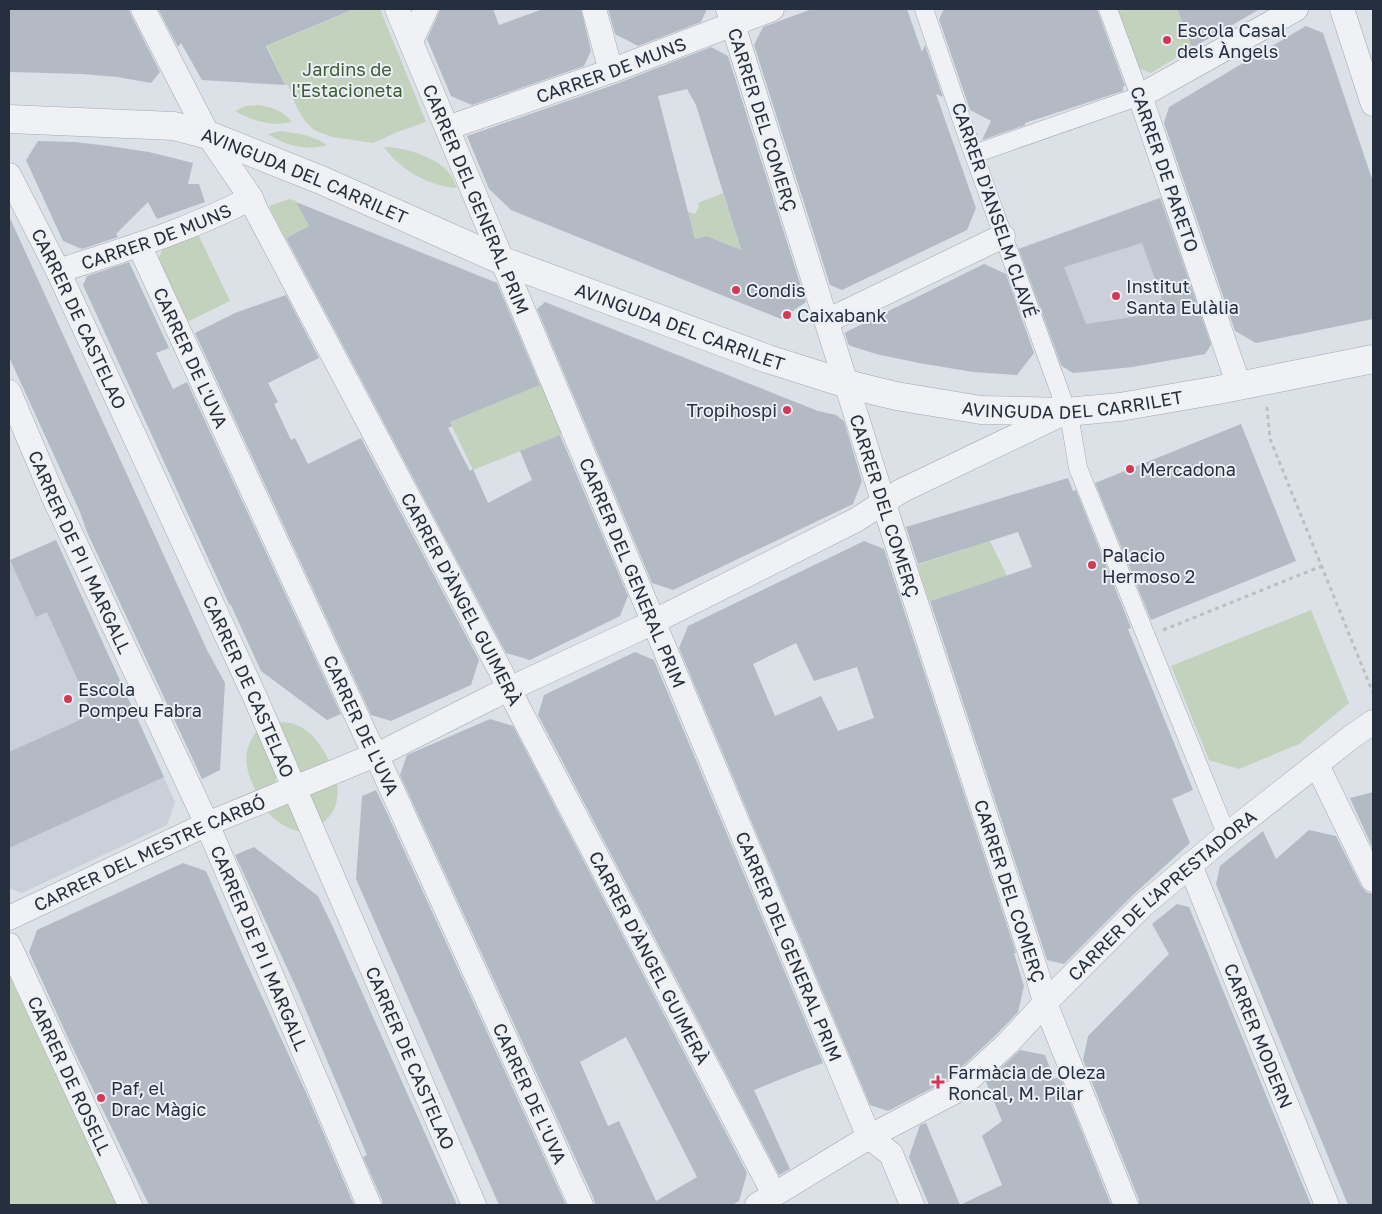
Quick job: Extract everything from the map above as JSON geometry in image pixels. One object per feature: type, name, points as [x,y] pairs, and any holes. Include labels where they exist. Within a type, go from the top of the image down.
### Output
[{"type":"street","name":"CARRER D'ÀNGEL GUIMERÀ","points":[[144,9],[208,135],[251,198],[510,689],[766,1200]]},
{"type":"street","name":"CARRER DEL GENERAL PRIM","points":[[397,9],[869,1137]]},
{"type":"street","points":[[411,41],[426,9]]},
{"type":"street","points":[[594,9],[611,71]]},
{"type":"street","name":"CARRER DE MUNS","points":[[447,128],[611,71],[731,16],[772,9]]},
{"type":"street","name":"CARRER D'ANSELM CLAVÉ","points":[[924,9],[1003,236],[1070,420],[1078,468],[1223,826],[1229,833]]},
{"type":"street","name":"CARRER DE PARETO","points":[[1108,9],[1140,96],[1239,386]]},
{"type":"street","points":[[974,154],[1140,96],[1296,9]]},
{"type":"street","points":[[1342,9],[1373,104]]},
{"type":"street","name":"CARRER DEL COMERÇ","points":[[731,16],[884,503],[1045,1002],[1126,1205]]},
{"type":"street","name":"AVINGUDA DEL CARRILET","points":[[9,119],[174,126],[208,135],[321,180],[503,261],[768,359],[847,384],[896,396],[981,410],[1066,412],[1120,407],[1239,386],[1373,359]]},
{"type":"street","name":"CARRER DE CASTELAO","points":[[9,175],[58,271],[255,696],[474,1205]]},
{"type":"street","name":"CARRER DE MUNS","points":[[58,271],[139,245],[235,207],[251,198]]},
{"type":"street","points":[[827,322],[1003,236]]},
{"type":"street","name":"CARRER DE L'UVA","points":[[139,245],[581,1205]]},
{"type":"street","name":"CARRER DE PI I MARGALL","points":[[9,392],[54,498],[206,824],[369,1205]]},
{"type":"street","name":"CARRER DEL MESTRE CARBÓ","points":[[9,918],[206,824],[375,755],[654,621],[856,520],[901,491],[1066,412]]},
{"type":"street","name":"CARRER DE L'APRESTADORA","points":[[766,1200],[869,1137],[956,1091],[1008,1044],[1045,1002],[1143,905],[1229,833],[1354,734],[1373,722]]},
{"type":"street","points":[[1317,764],[1373,880]]},
{"type":"street","name":"CARRER MODERN","points":[[1190,865],[1327,1205]]},
{"type":"street","name":"CARRER DE ROSELL","points":[[9,945],[130,1205]]},
{"type":"street","points":[[869,1137],[891,1154],[912,1205]]},
{"type":"path","points":[[1267,407],[1270,439],[1373,692]]},
{"type":"path","points":[[1146,637],[1322,566]]},
{"type":"shaded area","name":"Institut Santa Eulàlia","points":[[1162,197],[1214,339],[1205,354],[1132,367],[1073,373],[1055,362],[1017,249]]},
{"type":"shaded area","name":"Escola Pompeu Fabra","points":[[56,540],[175,802],[167,825],[22,893],[9,888],[9,561]]},
{"type":"green space","name":"Jardins de l'Estacioneta","points":[[355,9],[380,9],[426,122],[373,143],[332,137],[314,130],[305,121],[297,108],[288,85],[285,85],[267,46]]},
{"type":"green space","name":"Escola Casal dels Àngels","points":[[1117,9],[1177,9],[1192,48],[1151,73],[1138,68]]},
{"type":"green space","points":[[259,105],[277,110],[292,122],[277,124],[263,122],[248,118],[235,111],[246,106]]},
{"type":"green space","points":[[280,131],[310,137],[327,145],[311,148],[296,146],[282,142],[268,134]]},
{"type":"green space","points":[[384,147],[412,151],[440,164],[453,178],[457,188],[436,184],[407,170]]},
{"type":"green space","points":[[723,193],[743,258],[738,265],[732,246],[707,236],[695,239],[688,212],[695,214],[699,206],[698,203]]},
{"type":"green space","points":[[289,199],[296,201],[309,226],[285,238],[269,206]]},
{"type":"green space","points":[[197,232],[230,301],[187,322],[158,260],[165,243]]},
{"type":"green space","points":[[542,384],[563,434],[473,470],[450,422]]},
{"type":"green space","points":[[990,541],[1007,576],[929,601],[917,565]]},
{"type":"green space","points":[[1311,610],[1349,703],[1299,744],[1239,769],[1209,760],[1171,666]]},
{"type":"green space","points":[[282,722],[299,726],[313,736],[331,765],[300,775],[275,724]]},
{"type":"green space","points":[[257,731],[278,777],[275,779],[276,782],[256,791],[249,775],[246,761],[249,746]]},
{"type":"green space","points":[[337,780],[338,793],[336,804],[331,814],[322,823],[311,796],[314,792]]},
{"type":"green space","points":[[290,803],[303,832],[282,824],[265,809]]},
{"type":"green space","points":[[9,967],[20,982],[14,986],[117,1205],[9,1205]]},
{"type":"building","points":[[9,9],[129,9],[160,72],[151,83],[117,77],[82,74],[9,72]]},
{"type":"building","points":[[158,9],[354,9],[266,46],[285,85],[202,80],[181,43],[178,47]]},
{"type":"building","points":[[440,9],[493,9],[499,25],[543,9],[581,9],[591,51],[584,66],[472,105],[451,96],[427,39]]},
{"type":"building","points":[[608,9],[707,9],[701,22],[638,46],[615,34]]},
{"type":"building","points":[[812,9],[907,9],[922,52],[925,45],[943,97],[936,94],[976,208],[967,230],[842,290],[830,285],[754,45],[763,27]]},
{"type":"building","points":[[944,9],[1097,9],[1125,86],[1123,91],[1025,123],[1025,125],[982,140],[991,121],[970,110],[939,19]]},
{"type":"building","points":[[1177,9],[1260,9],[1192,48]]},
{"type":"building","points":[[1306,26],[1323,33],[1373,182],[1373,319],[1256,343],[1235,331],[1164,123],[1169,107]]},
{"type":"building","points":[[711,47],[728,56],[806,302],[781,319],[511,210],[489,189],[467,136],[616,84]],"holes":[[[687,89],[696,105],[741,250],[707,236],[695,239],[658,96]]]},
{"type":"building","points":[[38,141],[75,142],[109,146],[149,152],[193,163],[188,184],[199,184],[205,202],[157,219],[148,202],[116,234],[118,237],[82,249],[63,241],[26,160]]},
{"type":"building","name":"Institut Santa Eulàlia","points":[[1160,198],[1211,345],[1205,354],[1132,367],[1073,373],[1062,366],[1019,249]],"holes":[[[1142,243],[1162,298],[1155,303],[1158,310],[1139,316],[1086,324],[1064,267]]]},
{"type":"building","points":[[296,202],[497,283],[540,385],[450,422],[452,426],[448,428],[470,471],[473,469],[488,503],[532,480],[520,451],[560,435],[628,596],[620,616],[530,660],[506,653],[286,238],[309,226]]},
{"type":"building","points":[[9,216],[207,650],[225,683],[220,770],[202,779],[87,532],[80,512],[9,357]]},
{"type":"building","points":[[129,262],[169,348],[156,353],[173,389],[187,382],[341,714],[327,720],[261,671],[230,603],[230,606],[83,285],[87,276]]},
{"type":"building","points":[[984,264],[1006,274],[1034,353],[1017,375],[973,372],[919,363],[876,354],[848,344],[845,333],[850,330]]},
{"type":"building","points":[[286,295],[319,358],[268,383],[278,402],[274,404],[291,440],[295,438],[308,464],[361,438],[479,660],[471,685],[391,721],[371,715],[195,333],[235,313]]},
{"type":"building","points":[[545,302],[818,411],[836,415],[844,421],[862,481],[853,504],[673,590],[652,583],[537,309]]},
{"type":"building","points":[[1241,424],[1296,561],[1151,620],[1095,483]]},
{"type":"building","points":[[1068,478],[1073,491],[1076,490],[1131,628],[1128,629],[1193,790],[1172,799],[1190,843],[1133,895],[1064,964],[1047,960],[930,601],[1032,567],[1018,532],[918,564],[906,527]]},
{"type":"building","points":[[56,540],[164,777],[9,848],[9,752],[93,714],[47,612],[36,617],[10,560]]},
{"type":"building","points":[[864,541],[884,549],[1016,953],[1014,953],[1024,986],[1018,1012],[948,1080],[888,1111],[870,1105],[679,648],[688,626]],"holes":[[[796,643],[814,681],[857,667],[874,718],[838,731],[821,696],[775,716],[753,664]]]},
{"type":"building","points":[[635,652],[654,660],[823,1063],[754,1090],[790,1169],[779,1175],[538,715],[544,695]]},
{"type":"building","points":[[490,719],[513,726],[747,1173],[739,1201],[732,1205],[595,1205],[594,1199],[400,775],[407,755]],"holes":[[[626,1037],[697,1177],[656,1201],[619,1121],[608,1126],[580,1062]]]},
{"type":"building","points":[[376,790],[566,1205],[499,1205],[356,879],[362,796]]},
{"type":"building","points":[[1373,792],[1373,849],[1350,798]]},
{"type":"building","points":[[1309,830],[1336,836],[1361,886],[1366,892],[1373,894],[1373,1205],[1348,1205],[1216,884],[1220,866],[1263,831],[1276,859]]},
{"type":"building","points":[[254,847],[318,896],[457,1205],[383,1205],[363,1157],[367,1155],[299,994],[235,855]]},
{"type":"building","points":[[183,863],[206,871],[308,1097],[354,1205],[149,1205],[68,1038],[29,952],[37,930]]},
{"type":"building","points":[[1177,904],[1189,907],[1311,1205],[1139,1205],[1139,1200],[1083,1060],[1088,1036],[1169,954],[1152,924]]},
{"type":"building","points":[[1020,1050],[1045,1055],[1054,1079],[1060,1076],[1111,1205],[960,1205],[1002,1185],[982,1136],[1002,1121],[986,1082]]},
{"type":"building","points":[[926,1123],[960,1205],[929,1205],[909,1157],[920,1125]]},
{"type":"place","name":"Escola Casal dels Àngels","points":[[1167,40]]},
{"type":"place","name":"Condis","points":[[736,290]]},
{"type":"place","name":"Institut Santa Eulàlia","points":[[1116,296]]},
{"type":"place","name":"Caixabank","points":[[787,315]]},
{"type":"place","name":"Tropihospi","points":[[787,410]]},
{"type":"place","name":"Mercadona","points":[[1130,469]]},
{"type":"place","name":"Palacio Hermoso 2","points":[[1092,565]]},
{"type":"place","name":"Escola Pompeu Fabra","points":[[68,699]]},
{"type":"place","name":"Farmàcia de Oleza Roncal, M. Pilar","points":[[938,1082]]},
{"type":"place","name":"Paf, el Drac Màgic","points":[[101,1098]]}]
